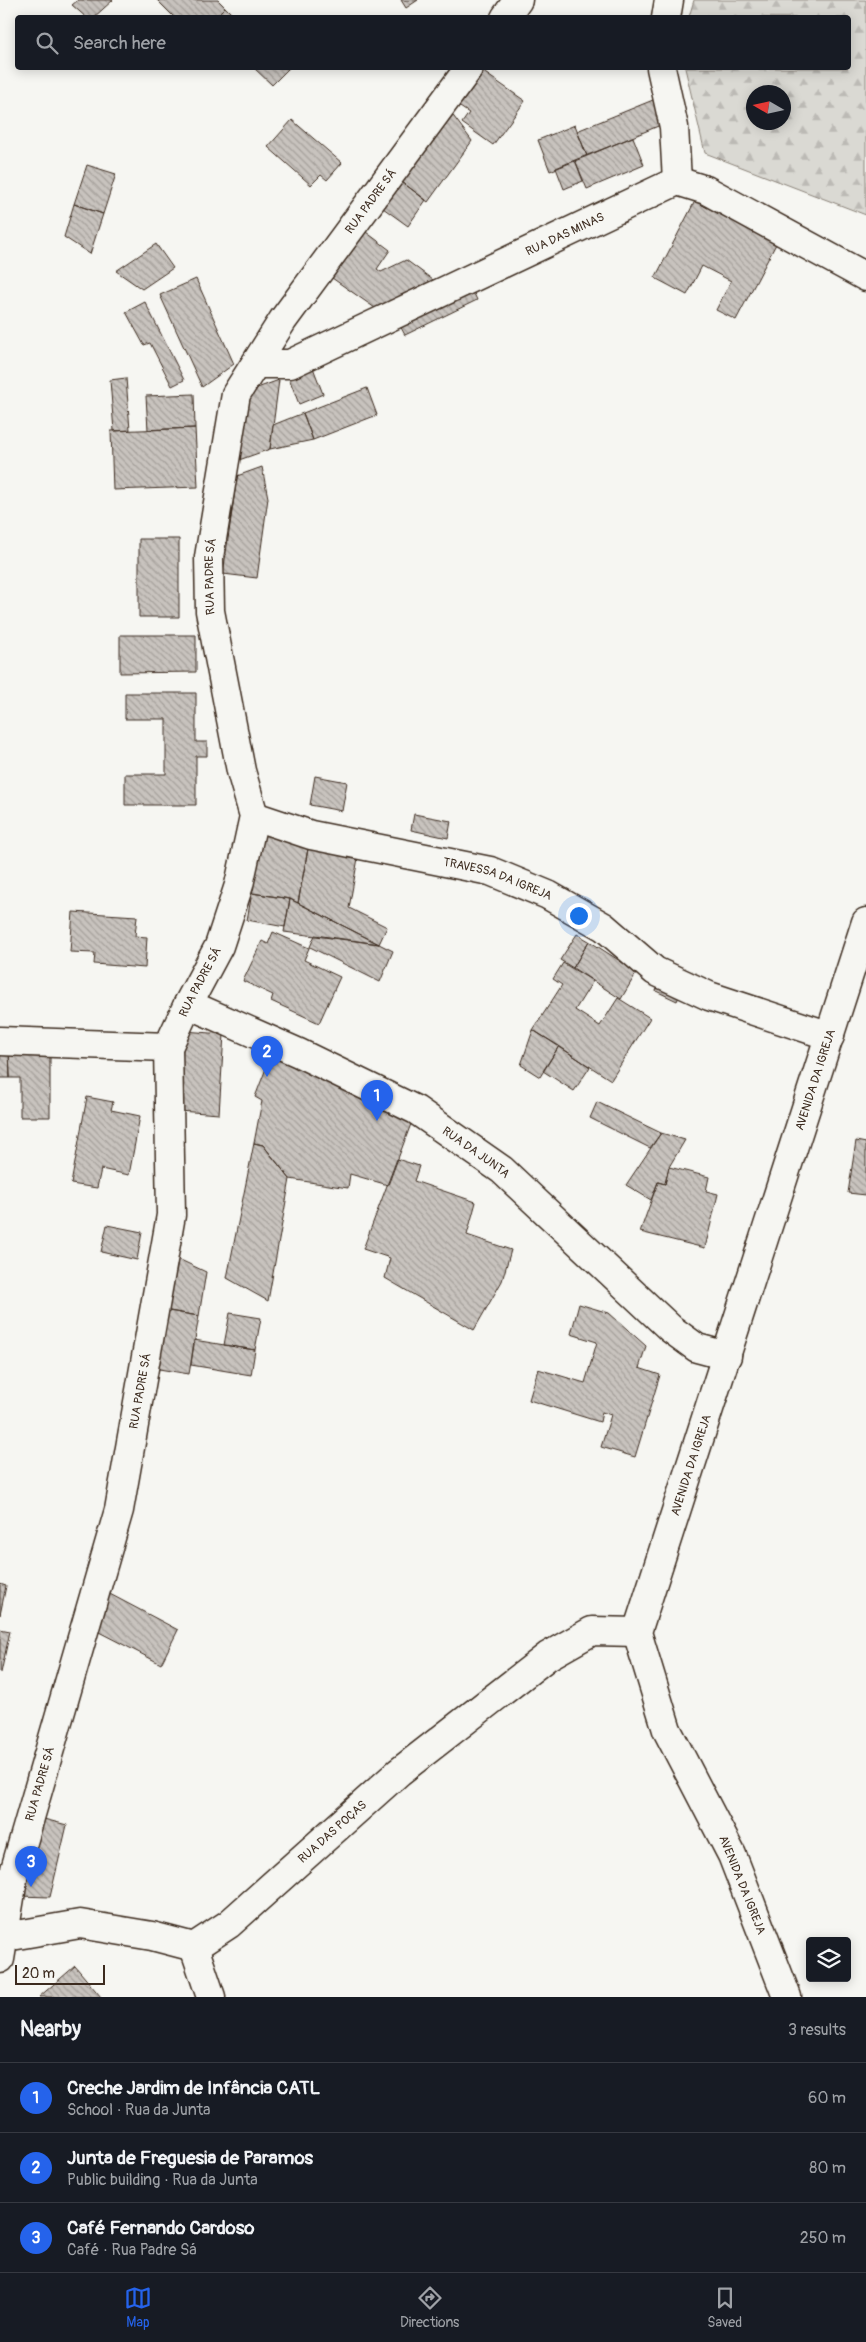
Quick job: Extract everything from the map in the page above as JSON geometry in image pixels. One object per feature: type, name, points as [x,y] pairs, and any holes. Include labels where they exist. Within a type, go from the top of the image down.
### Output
[{"type":"street","points":[[507,15],[518,0]]},
{"type":"street","points":[[666,15],[669,0]]},
{"type":"street","name":"RUA PADRE SÁ","points":[[1,1945],[14,1874],[119,1510],[171,1215],[168,1047],[188,1004],[219,946],[230,916],[247,855],[254,816],[241,771],[210,611],[209,557],[236,394],[283,320],[468,70]]},
{"type":"street","points":[[661,70],[674,127],[676,181],[706,190],[866,277]]},
{"type":"street","name":"RUA DAS MINAS","points":[[256,364],[290,364],[676,181]]},
{"type":"street","name":"TRAVESSA DA IGREJA","points":[[254,816],[311,835],[490,871],[548,895],[604,927],[655,971],[709,996],[830,1036]]},
{"type":"street","name":"AVENIDA DA IGREJA","points":[[787,1997],[732,1855],[667,1730],[638,1632],[866,922]]},
{"type":"street","name":"RUA DA JUNTA","points":[[188,1004],[300,1053],[416,1110],[502,1170],[671,1329],[696,1348],[726,1356]]},
{"type":"street","points":[[0,1040],[168,1047]]},
{"type":"street","name":"RUA DAS POÇAS","points":[[194,1948],[229,1924],[399,1772],[548,1656],[592,1631],[638,1632]]},
{"type":"street","points":[[1,1945],[80,1924],[152,1936],[194,1948],[211,1997]]},
{"type":"green space","points":[[694,0],[866,0],[866,215],[705,153],[685,70],[851,70],[851,15],[690,15]]},
{"type":"building","points":[[78,0],[113,0],[96,15],[84,15],[72,5]]},
{"type":"building","points":[[157,0],[218,0],[225,7],[217,15],[172,15]]},
{"type":"building","points":[[401,0],[418,0],[406,8]]},
{"type":"building","points":[[225,7],[233,15],[217,15]]},
{"type":"building","points":[[256,70],[287,70],[272,85]]},
{"type":"building","points":[[482,71],[525,101],[493,145],[462,123],[469,113],[457,105]]},
{"type":"building","points":[[653,100],[663,124],[587,156],[577,131]]},
{"type":"building","points":[[451,113],[472,141],[428,202],[402,182]]},
{"type":"building","points":[[292,120],[342,163],[327,180],[321,175],[311,185],[268,147]]},
{"type":"building","points":[[575,125],[587,156],[550,171],[538,140]]},
{"type":"building","points":[[633,137],[644,165],[587,189],[575,160]]},
{"type":"building","points":[[575,160],[583,181],[564,189],[556,168]]},
{"type":"building","points":[[87,165],[116,174],[103,214],[74,204]]},
{"type":"building","points":[[402,182],[426,200],[408,226],[383,208]]},
{"type":"building","points":[[695,201],[776,244],[736,320],[716,310],[731,281],[702,266],[687,295],[655,278]]},
{"type":"building","points":[[74,204],[103,214],[90,254],[64,237]]},
{"type":"building","points":[[366,232],[390,250],[377,269],[381,272],[406,260],[433,280],[375,308],[332,278]]},
{"type":"building","points":[[156,244],[173,268],[142,289],[116,271]]},
{"type":"building","points":[[196,279],[234,364],[202,387],[160,295]]},
{"type":"building","points":[[471,287],[477,300],[405,335],[398,322]]},
{"type":"building","points":[[145,302],[184,380],[172,386],[150,343],[144,345],[126,312]]},
{"type":"building","points":[[312,365],[323,394],[299,404],[289,378]]},
{"type":"building","points":[[126,378],[130,430],[114,431],[110,380]]},
{"type":"building","points":[[279,380],[270,449],[239,460],[249,391]]},
{"type":"building","points":[[367,388],[377,415],[313,440],[303,413]]},
{"type":"building","points":[[194,394],[195,428],[148,430],[146,396]]},
{"type":"building","points":[[303,413],[313,440],[270,449],[273,425]]},
{"type":"building","points":[[195,428],[198,487],[113,490],[111,431]]},
{"type":"building","points":[[262,467],[268,498],[257,578],[223,574],[237,476]]},
{"type":"building","points":[[139,539],[179,539],[179,617],[139,617]]},
{"type":"building","points":[[120,635],[196,635],[196,672],[120,673]]},
{"type":"building","points":[[125,693],[196,693],[196,742],[207,742],[207,756],[196,756],[196,805],[125,805],[125,774],[166,774],[166,719],[125,719]]},
{"type":"building","points":[[315,776],[347,782],[342,811],[310,805]]},
{"type":"building","points":[[414,814],[451,821],[448,838],[411,830]]},
{"type":"building","points":[[264,825],[310,838],[298,903],[290,899],[252,893]]},
{"type":"building","points":[[310,838],[360,847],[349,908],[387,927],[379,944],[298,903]]},
{"type":"building","points":[[252,893],[290,899],[285,927],[247,920]]},
{"type":"building","points":[[290,899],[298,903],[379,944],[284,932]]},
{"type":"building","points":[[73,912],[137,916],[135,936],[147,937],[145,968],[94,964],[95,953],[70,952]]},
{"type":"building","points":[[273,932],[309,948],[304,960],[340,977],[319,1023],[271,1001],[273,995],[243,981],[262,941],[268,944]]},
{"type":"building","points":[[577,934],[589,941],[573,968],[560,960]]},
{"type":"building","points":[[315,935],[379,944],[393,951],[380,982],[310,947]]},
{"type":"building","points":[[589,941],[637,972],[621,999],[573,968]]},
{"type":"building","points":[[563,963],[593,981],[575,1010],[600,1026],[618,998],[650,1018],[611,1080],[533,1030],[562,985],[553,979]]},
{"type":"building","points":[[661,979],[683,988],[677,1001],[656,991]]},
{"type":"building","points":[[533,1030],[559,1046],[540,1077],[521,1065]]},
{"type":"building","points":[[184,1031],[224,1034],[219,1114],[179,1111]]},
{"type":"building","points":[[559,1046],[590,1067],[574,1091],[543,1071]]},
{"type":"building","points":[[0,1047],[9,1047],[10,1078],[0,1078]]},
{"type":"building","points":[[9,1047],[50,1047],[50,1117],[20,1117],[20,1078],[10,1078]]},
{"type":"building","points":[[272,1053],[414,1116],[388,1185],[350,1174],[348,1188],[290,1179],[263,1145],[254,1143],[262,1101],[255,1097]]},
{"type":"building","points":[[87,1097],[113,1102],[111,1110],[140,1116],[129,1175],[101,1169],[97,1188],[71,1184]]},
{"type":"building","points":[[597,1102],[661,1133],[650,1148],[590,1118]]},
{"type":"building","points":[[661,1133],[685,1140],[669,1167],[665,1184],[658,1182],[651,1200],[626,1185]]},
{"type":"building","points":[[856,1141],[866,1143],[866,1195],[848,1193]]},
{"type":"building","points":[[254,1143],[263,1145],[290,1179],[268,1301],[227,1278]]},
{"type":"building","points":[[397,1159],[419,1166],[414,1181],[476,1202],[467,1235],[511,1250],[502,1281],[474,1330],[385,1278],[390,1258],[363,1249]]},
{"type":"building","points":[[669,1167],[709,1177],[706,1191],[718,1194],[705,1248],[640,1232],[658,1182],[665,1184]]},
{"type":"building","points":[[107,1225],[142,1232],[137,1260],[101,1252]]},
{"type":"building","points":[[172,1256],[206,1272],[199,1316],[163,1310]]},
{"type":"building","points":[[579,1304],[609,1313],[646,1346],[639,1368],[660,1375],[635,1457],[601,1447],[611,1415],[602,1412],[600,1422],[529,1400],[538,1369],[585,1383],[597,1342],[571,1334]]},
{"type":"building","points":[[163,1310],[199,1316],[189,1374],[153,1368]]},
{"type":"building","points":[[230,1313],[261,1318],[255,1350],[224,1345]]},
{"type":"building","points":[[194,1340],[255,1350],[251,1375],[191,1365]]},
{"type":"building","points":[[0,1584],[6,1586],[0,1615]]},
{"type":"building","points":[[106,1592],[178,1630],[161,1664],[95,1630]]},
{"type":"building","points":[[0,1629],[10,1631],[1,1673],[0,1673]]},
{"type":"building","points":[[36,1817],[67,1825],[50,1897],[17,1896]]},
{"type":"building","points":[[75,1966],[101,1997],[39,1997]]},
{"type":"place","name":"Junta de Freguesia de Paramos","points":[[267,1077]]},
{"type":"place","name":"Creche Jardim de Infância CATL","points":[[377,1121]]},
{"type":"place","name":"Café Fernando Cardoso","points":[[31,1887]]}]
